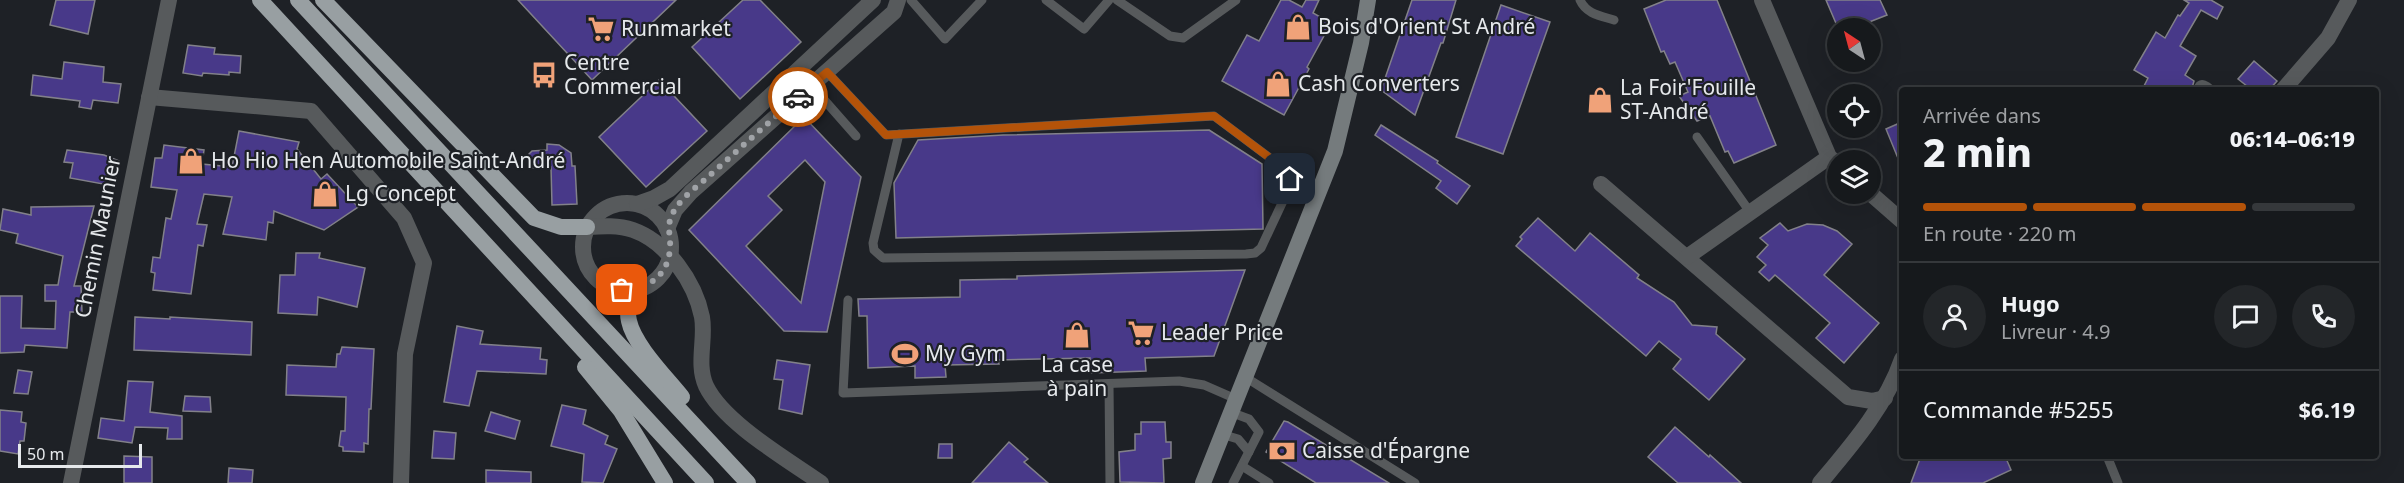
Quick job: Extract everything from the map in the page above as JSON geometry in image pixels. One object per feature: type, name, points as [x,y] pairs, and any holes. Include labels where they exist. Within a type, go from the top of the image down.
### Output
[{"type":"highway","points":[[260,0],[706,483]]},
{"type":"highway","points":[[298,0],[748,483]]},
{"type":"highway","points":[[323,0],[534,218],[561,227],[587,227]]},
{"type":"highway","points":[[478,236],[621,411],[665,483]]},
{"type":"highway","points":[[636,290],[628,310],[629,321],[637,339],[748,483]]},
{"type":"main road","points":[[1203,483],[1335,151],[1361,43],[1368,0]]},
{"type":"street","name":"Chemin Maunier","points":[[71,483],[169,0]]},
{"type":"street","points":[[637,204],[670,189],[796,69],[873,0]]},
{"type":"street","points":[[667,229],[675,210],[691,192],[894,12],[898,0]]},
{"type":"street","points":[[1762,0],[1829,150]]},
{"type":"street","points":[[2286,87],[2328,38],[2349,0]]},
{"type":"street","points":[[149,98],[311,111],[404,218],[424,263],[405,354],[400,483]]},
{"type":"street","points":[[1687,257],[1750,212],[1827,164]]},
{"type":"street","points":[[1601,184],[1848,397],[1872,401],[1894,390]]},
{"type":"street","points":[[624,203],[637,204],[655,213],[667,229],[670,243],[669,256],[657,278],[636,290],[609,287],[597,279],[588,268],[583,241],[587,227],[602,211],[612,206],[624,203]]},
{"type":"street","points":[[1881,203],[1899,218]]},
{"type":"street","points":[[587,227],[610,226],[633,230],[652,240],[676,262],[691,287],[702,318],[701,368],[706,385],[724,411],[821,483]]},
{"type":"street","points":[[1820,483],[1894,390],[1899,371]]},
{"type":"lane","points":[[910,0],[945,39],[982,0]]},
{"type":"lane","points":[[1046,0],[1084,29],[1110,0]]},
{"type":"lane","points":[[1117,0],[1170,36],[1183,38],[1236,0]]},
{"type":"lane","points":[[1580,0],[1587,11],[1614,20]]},
{"type":"lane","points":[[796,69],[856,136]]},
{"type":"lane","points":[[827,72],[886,135],[899,134],[1214,116],[1286,170],[1290,186],[1261,248],[1246,254],[883,258],[874,250],[873,243],[899,134]]},
{"type":"lane","points":[[1697,137],[1750,212]]},
{"type":"lane","points":[[848,300],[843,393],[1179,381],[1204,386],[1233,405],[1249,419],[1259,432],[1233,483]]},
{"type":"lane","points":[[1245,377],[1415,483]]},
{"type":"lane","points":[[1109,384],[1110,483]]},
{"type":"lane","points":[[1221,434],[1238,439],[1249,452]]},
{"type":"lane","points":[[2108,459],[2118,483]]},
{"type":"lane","points":[[1242,466],[1269,483]]},
{"type":"building","points":[[56,0],[95,0],[88,34],[50,25]]},
{"type":"building","name":"Runmarket","points":[[518,0],[676,0],[592,80]]},
{"type":"building","points":[[743,0],[760,0],[801,42],[740,99],[692,47]]},
{"type":"building","points":[[1281,0],[1289,0],[1302,7],[1306,0],[1319,0],[1313,13],[1331,23],[1284,115],[1222,81],[1247,35],[1259,41]]},
{"type":"building","points":[[1412,0],[1456,0],[1443,43],[1441,43],[1415,115],[1381,90]]},
{"type":"building","points":[[1666,0],[1717,0],[1776,145],[1734,163],[1728,151],[1725,152],[1710,116],[1697,121],[1679,96],[1688,92],[1675,62],[1670,64],[1664,51],[1661,52],[1644,9]]},
{"type":"building","points":[[1826,0],[1880,0],[1887,15],[1879,18],[1834,18]]},
{"type":"building","points":[[2184,0],[2211,0],[2223,7],[2217,19],[2201,10],[2180,46],[2196,56],[2185,75],[2194,81],[2192,87],[2144,87],[2148,78],[2134,70],[2156,32],[2165,38],[2178,15],[2180,16],[2189,3]]},
{"type":"building","points":[[1501,5],[1550,22],[1503,154],[1456,137]]},
{"type":"building","points":[[188,45],[215,48],[214,54],[241,56],[240,73],[229,72],[229,75],[203,73],[202,76],[183,73]]},
{"type":"building","points":[[2254,61],[2277,81],[2272,87],[2248,87],[2238,79]]},
{"type":"building","points":[[64,62],[104,67],[103,82],[121,84],[118,103],[93,100],[91,109],[79,107],[80,101],[31,95],[33,75],[62,79]]},
{"type":"building","points":[[659,80],[707,131],[646,187],[599,137]]},
{"type":"building","points":[[804,117],[861,177],[827,332],[784,331],[689,230]],"holes":[[[805,160],[825,182],[801,303],[746,246],[782,210],[768,196]]]},
{"type":"building","points":[[1899,123],[1899,161],[1886,129]]},
{"type":"building","points":[[1381,125],[1438,161],[1437,163],[1470,186],[1457,204],[1436,188],[1441,181],[1375,135]]},
{"type":"building","points":[[1209,130],[1262,164],[1263,229],[896,238],[894,183],[918,140],[1003,135]]},
{"type":"building","points":[[239,131],[299,142],[297,149],[321,179],[327,174],[358,207],[324,230],[274,211],[273,223],[268,222],[266,240],[223,234],[232,197],[204,194],[197,224],[207,225],[203,246],[198,245],[191,294],[153,290],[155,273],[151,272],[153,257],[160,258],[166,218],[171,219],[177,190],[151,187],[155,158],[162,158],[164,145],[204,150],[202,164],[232,167]]},
{"type":"building","points":[[547,144],[559,145],[571,153],[572,166],[575,166],[577,204],[552,205],[551,167],[528,168],[528,155],[532,151],[547,150]]},
{"type":"building","points":[[67,150],[104,155],[119,161],[114,186],[70,178],[73,163],[64,162]]},
{"type":"building","points":[[94,206],[74,286],[81,286],[82,312],[70,312],[67,348],[25,345],[24,352],[0,353],[0,296],[22,296],[21,328],[55,329],[56,301],[45,301],[45,285],[58,285],[63,256],[16,243],[18,234],[0,230],[3,209],[31,215],[31,207]]},
{"type":"building","points":[[1538,218],[1575,251],[1590,233],[1639,275],[1637,278],[1674,302],[1692,325],[1717,327],[1716,334],[1745,359],[1709,400],[1673,369],[1681,359],[1659,341],[1646,356],[1516,246],[1522,239],[1520,237]]},
{"type":"building","points":[[1780,223],[1788,231],[1807,224],[1823,225],[1837,231],[1852,244],[1824,275],[1879,323],[1844,363],[1816,338],[1830,323],[1775,275],[1769,281],[1759,272],[1766,265],[1757,257],[1768,245],[1760,238]]},
{"type":"building","points":[[296,253],[320,253],[319,258],[365,268],[357,307],[318,297],[317,315],[278,313],[280,275],[295,275]]},
{"type":"building","points":[[1245,270],[1214,356],[1145,358],[1146,371],[1091,373],[1090,358],[998,360],[999,364],[945,365],[946,377],[915,378],[915,366],[868,368],[867,316],[859,316],[858,299],[960,297],[960,280],[1017,279],[1017,276]]},
{"type":"building","points":[[135,317],[252,322],[251,355],[134,350]]},
{"type":"building","points":[[457,326],[483,331],[480,344],[541,348],[540,359],[547,360],[546,374],[477,371],[469,406],[444,402]]},
{"type":"building","points":[[342,347],[374,349],[368,444],[364,443],[364,452],[343,451],[343,447],[339,446],[341,431],[345,431],[346,397],[286,395],[287,365],[336,367],[337,354],[340,354]]},
{"type":"building","points":[[777,360],[810,365],[802,414],[779,409],[783,380],[774,379]]},
{"type":"building","points":[[18,370],[32,372],[28,394],[14,393]]},
{"type":"building","points":[[128,381],[153,382],[150,412],[182,416],[182,439],[167,439],[168,428],[135,427],[132,443],[98,438],[101,418],[124,421]]},
{"type":"building","points":[[185,396],[210,397],[211,412],[183,411]]},
{"type":"building","points":[[562,405],[586,410],[583,424],[608,436],[605,444],[617,449],[603,483],[582,482],[584,454],[551,446]]},
{"type":"building","points":[[0,410],[22,412],[21,422],[26,423],[24,441],[20,441],[18,454],[0,451]]},
{"type":"building","points":[[491,412],[520,421],[515,439],[485,431]]},
{"type":"building","points":[[1284,421],[1389,483],[1316,483],[1266,452]]},
{"type":"building","points":[[1141,422],[1165,422],[1166,442],[1171,442],[1171,458],[1163,459],[1164,483],[1120,482],[1119,452],[1135,450],[1135,434],[1141,434]]},
{"type":"building","points":[[1675,427],[1741,483],[1678,483],[1648,457]]},
{"type":"building","points":[[434,431],[456,433],[454,459],[432,458]]},
{"type":"building","points":[[1009,442],[1028,459],[1024,462],[1048,483],[972,483]]},
{"type":"building","points":[[939,444],[952,444],[952,458],[938,458]]},
{"type":"building","points":[[124,456],[152,457],[152,483],[124,483]]},
{"type":"building","points":[[1920,459],[2006,459],[2011,470],[1983,483],[1911,483]]},
{"type":"building","points":[[229,468],[253,470],[252,483],[228,483]]},
{"type":"building","points":[[486,470],[531,472],[531,483],[486,483]]},
{"type":"way so far","points":[[622,290],[636,290],[657,278],[665,268],[669,256],[670,243],[667,229],[675,210],[691,192],[798,97]]},
{"type":"place","name":"Bois d'Orient St André","points":[[1298,27]]},
{"type":"place","name":"Runmarket","points":[[601,29]]},
{"type":"place","name":"Centre Commercial","points":[[544,75]]},
{"type":"place","name":"Cash Converters","points":[[1278,84]]},
{"type":"place","name":"La Foir'Fouille ST-André","points":[[1600,100]]},
{"type":"place","name":"Ho Hio Hen Automobile Saint-André","points":[[191,161]]},
{"type":"place","name":"Lg Concept","points":[[325,194]]},
{"type":"place","name":"Leader Price","points":[[1141,333]]},
{"type":"place","name":"La case à pain","points":[[1077,335]]},
{"type":"place","name":"My Gym","points":[[905,354]]},
{"type":"place","name":"Caisse d'Épargne","points":[[1282,451]]},
{"type":"route","points":[[798,97],[827,72],[886,135],[1214,116],[1220,118],[1286,170],[1290,179]]}]
